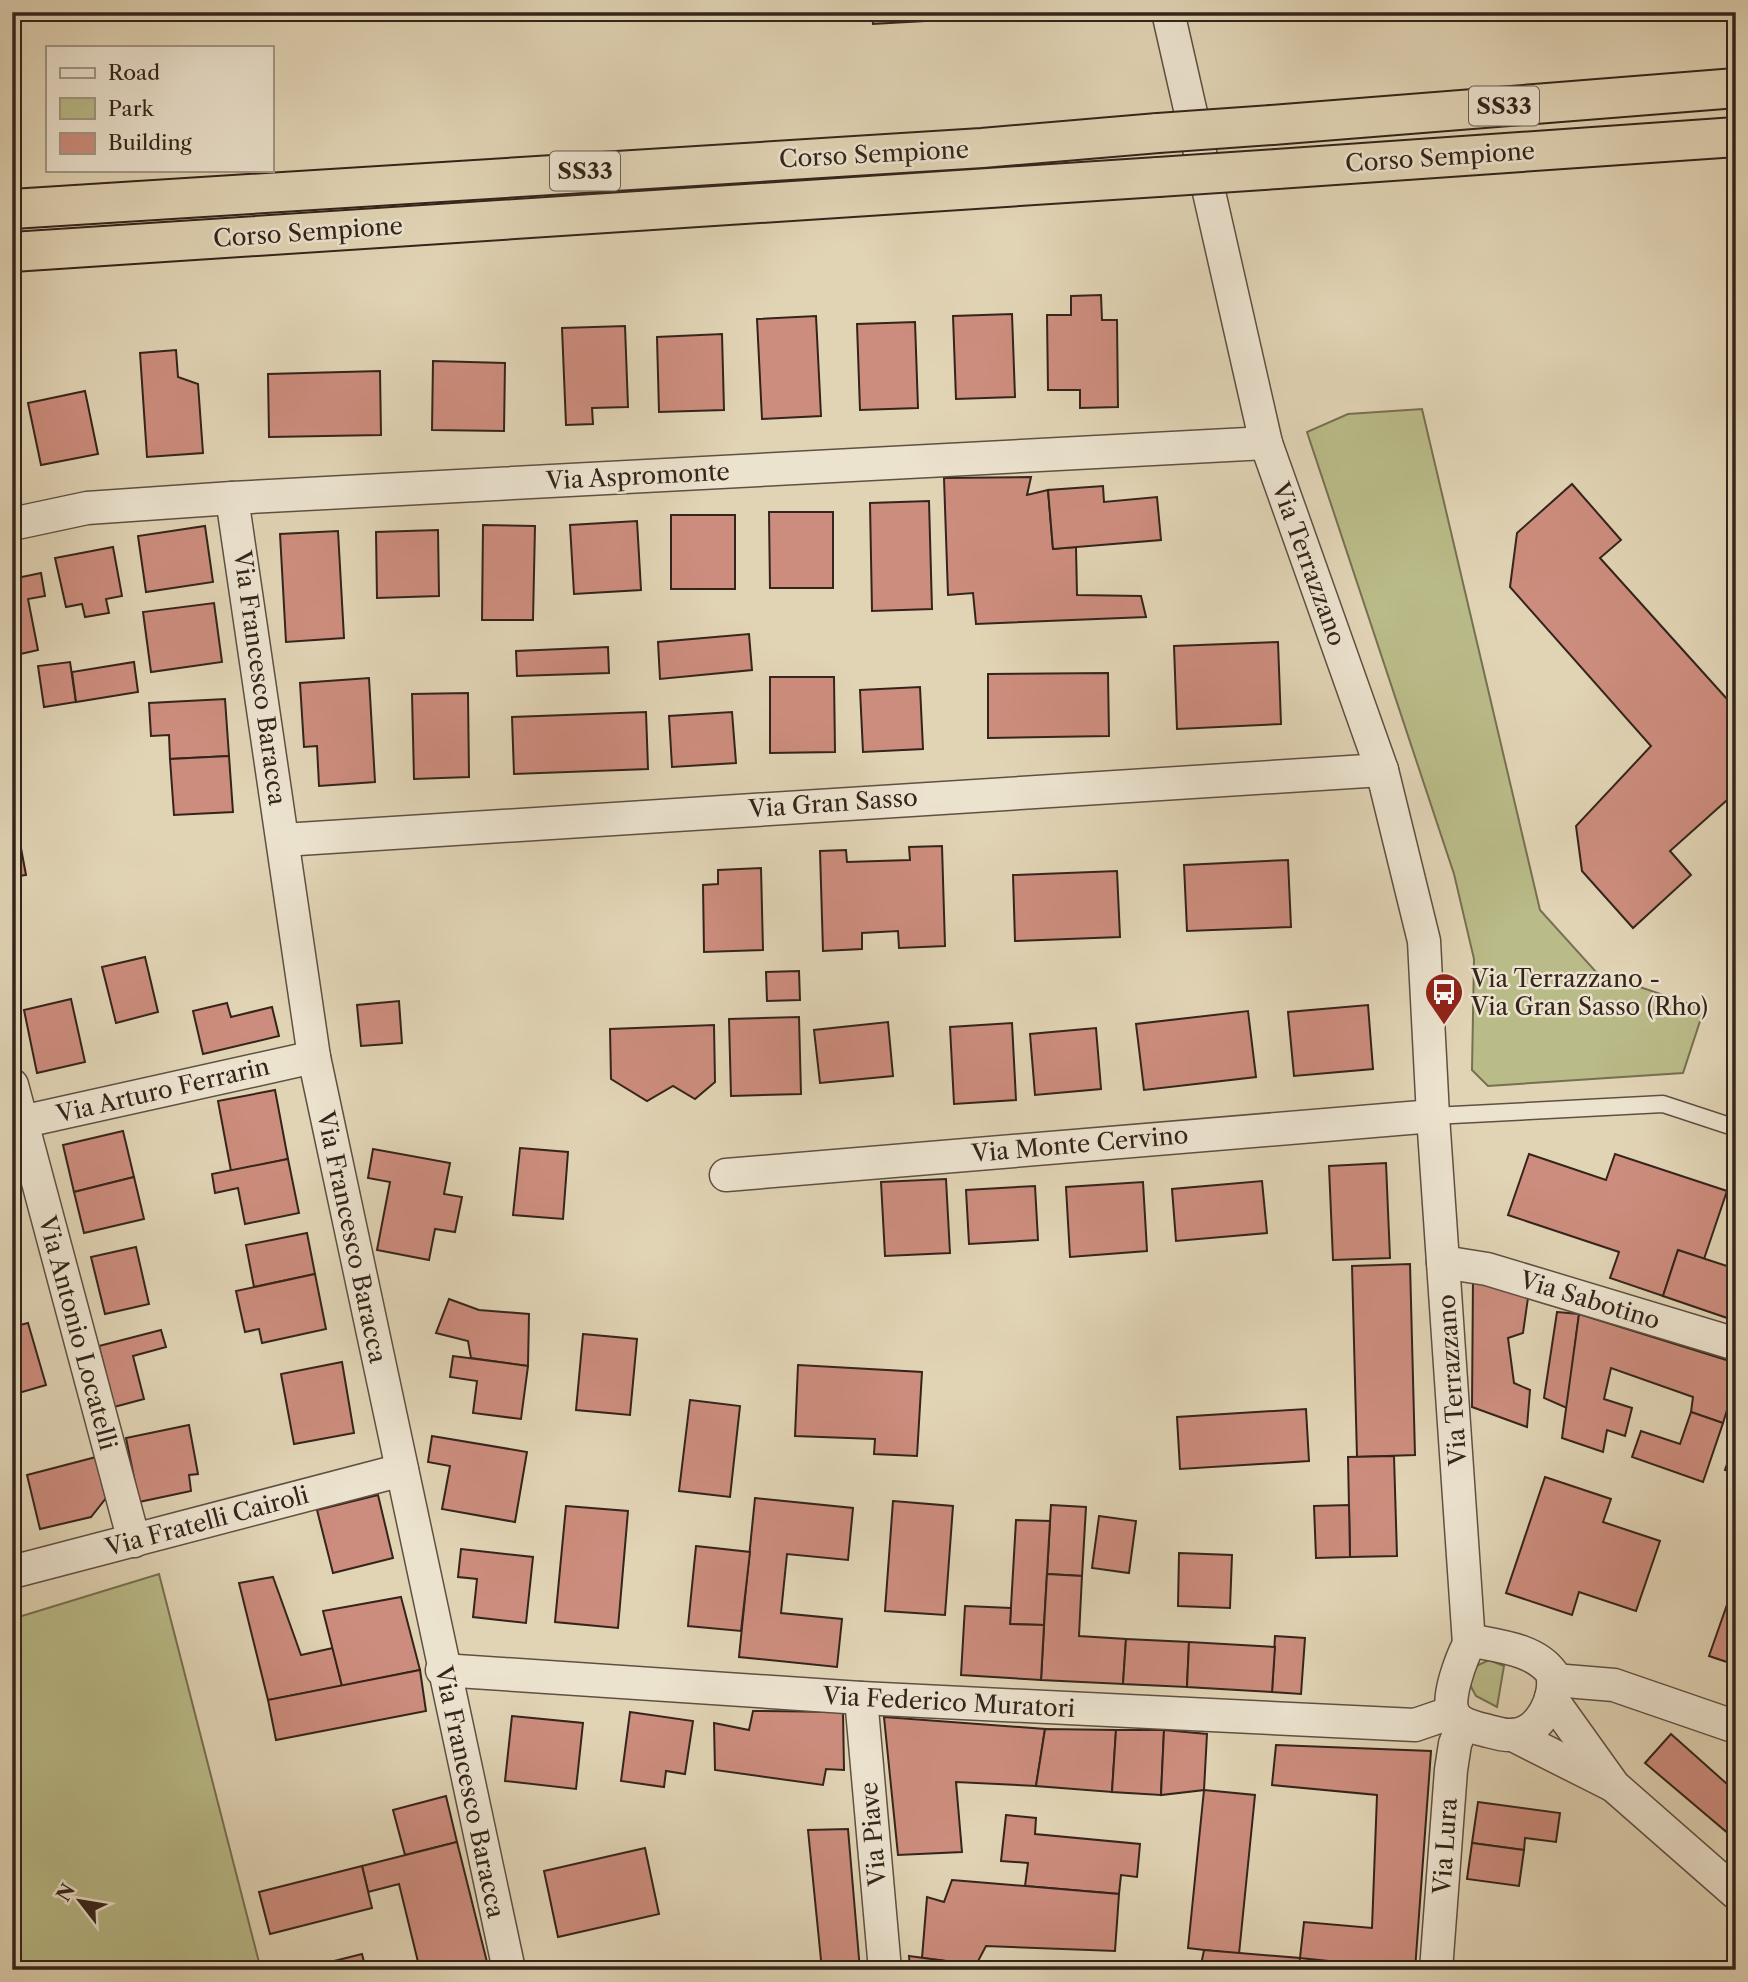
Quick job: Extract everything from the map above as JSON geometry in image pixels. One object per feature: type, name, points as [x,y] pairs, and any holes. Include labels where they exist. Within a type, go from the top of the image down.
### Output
[{"type":"highway","name":"Corso Sempione","points":[[12,209],[1158,134],[1736,88]]},
{"type":"highway","name":"Corso Sempione","points":[[12,252],[1277,169],[1736,136]]},
{"type":"street","name":"Via Terrazzano","points":[[1168,12],[1266,443],[1382,770],[1424,941],[1433,1116],[1469,1644]]},
{"type":"street","name":"Via Aspromonte","points":[[12,524],[87,508],[232,498],[1266,443]]},
{"type":"street","name":"Via Francesco Baracca","points":[[232,498],[314,1057],[442,1670],[509,1970]]},
{"type":"street","name":"Via Gran Sasso","points":[[284,840],[1382,770]]},
{"type":"street","name":"Via Arturo Ferrarin","points":[[17,1123],[314,1057]]},
{"type":"street","name":"Via Antonio Locatelli","points":[[12,1085],[17,1123],[134,1541]]},
{"type":"street","name":"Via Monte Cervino","points":[[726,1175],[1433,1116]]},
{"type":"street","name":"Via Sabotino","points":[[1443,1262],[1487,1269],[1736,1344]]},
{"type":"street","name":"Via Fratelli Cairoli","points":[[12,1572],[402,1471]]},
{"type":"street","points":[[1614,1786],[1553,1689],[1546,1664],[1519,1650],[1479,1642],[1469,1644],[1451,1700],[1458,1718],[1513,1735],[1614,1786],[1736,1893]]},
{"type":"street","name":"Via Federico Muratori","points":[[442,1670],[861,1698],[1415,1725],[1458,1718]]},
{"type":"street","points":[[1553,1689],[1614,1685],[1736,1727]]},
{"type":"street","points":[[1513,1735],[1534,1725],[1545,1714],[1553,1689]]},
{"type":"street","name":"Via Piave","points":[[861,1698],[885,1970]]},
{"type":"street","name":"Via Lura","points":[[1436,1970],[1451,1770],[1458,1718]]},
{"type":"lane","points":[[1433,1116],[1663,1104],[1736,1128]]},
{"type":"green space","points":[[1422,409],[1540,910],[1596,972],[1704,1009],[1683,1073],[1488,1086],[1472,1070],[1474,959],[1454,874],[1307,432],[1348,414]]},
{"type":"green space","points":[[159,1574],[261,1970],[12,1970],[12,1619]]},
{"type":"green space","points":[[1489,1660],[1504,1666],[1497,1707],[1476,1696],[1469,1683],[1474,1667]]},
{"type":"building","points":[[872,12],[996,12],[996,17],[873,24]]},
{"type":"building","points":[[1101,295],[1102,320],[1117,320],[1118,407],[1080,408],[1080,390],[1048,390],[1047,315],[1071,315],[1071,296]]},
{"type":"building","points":[[1012,314],[1015,397],[956,399],[953,316]]},
{"type":"building","points":[[816,316],[821,416],[762,419],[757,319]]},
{"type":"building","points":[[915,322],[918,408],[860,410],[857,324]]},
{"type":"building","points":[[625,326],[628,407],[592,408],[593,424],[566,425],[562,328]]},
{"type":"building","points":[[722,334],[724,410],[659,412],[657,337]]},
{"type":"building","points":[[176,350],[178,377],[198,384],[203,453],[147,457],[140,353]]},
{"type":"building","points":[[433,361],[505,363],[504,431],[432,430]]},
{"type":"building","points":[[380,371],[381,435],[269,437],[268,374]]},
{"type":"building","points":[[12,390],[20,421],[12,423]]},
{"type":"building","points":[[85,391],[98,454],[41,465],[28,403]]},
{"type":"building","points":[[1031,477],[1027,495],[1048,490],[1053,549],[1076,547],[1077,595],[1141,596],[1146,617],[976,624],[973,593],[948,595],[944,478]]},
{"type":"building","points":[[1572,484],[1621,540],[1600,558],[1736,709],[1736,792],[1670,851],[1691,875],[1633,928],[1582,871],[1576,826],[1651,746],[1510,587],[1517,533]]},
{"type":"building","points":[[1103,486],[1104,502],[1157,497],[1161,540],[1053,549],[1048,490]]},
{"type":"building","points":[[929,501],[932,609],[872,611],[870,503]]},
{"type":"building","points":[[769,512],[833,512],[833,588],[770,588]]},
{"type":"building","points":[[671,515],[735,515],[735,589],[671,589]]},
{"type":"building","points":[[637,521],[641,590],[574,594],[570,525]]},
{"type":"building","points":[[483,525],[535,526],[533,620],[482,620]]},
{"type":"building","points":[[205,526],[213,582],[146,592],[138,536]]},
{"type":"building","points":[[438,530],[439,596],[377,598],[376,532]]},
{"type":"building","points":[[338,531],[344,638],[286,642],[280,534]]},
{"type":"building","points":[[113,547],[122,596],[106,599],[109,613],[85,617],[82,604],[66,607],[55,558]]},
{"type":"building","points":[[41,573],[45,596],[28,599],[38,650],[12,656],[12,579]]},
{"type":"building","points":[[214,603],[222,662],[151,672],[143,612]]},
{"type":"building","points":[[749,634],[752,670],[660,679],[658,642]]},
{"type":"building","points":[[1278,642],[1281,724],[1177,729],[1174,646]]},
{"type":"building","points":[[608,647],[609,673],[517,676],[516,651]]},
{"type":"building","points":[[70,662],[76,702],[44,707],[38,666]]},
{"type":"building","points":[[134,662],[138,692],[76,702],[72,672]]},
{"type":"building","points":[[1108,673],[1109,736],[988,738],[988,674]]},
{"type":"building","points":[[770,677],[834,677],[835,752],[770,753]]},
{"type":"building","points":[[369,678],[375,782],[319,786],[317,746],[304,747],[300,683]]},
{"type":"building","points":[[920,687],[923,749],[863,752],[860,690]]},
{"type":"building","points":[[468,693],[469,777],[414,779],[412,694]]},
{"type":"building","points":[[225,699],[229,756],[170,759],[169,735],[151,736],[149,703]]},
{"type":"building","points":[[646,712],[648,769],[514,774],[512,717]]},
{"type":"building","points":[[732,712],[736,763],[672,767],[669,716]]},
{"type":"building","points":[[229,756],[233,812],[174,815],[170,759]]},
{"type":"building","points":[[12,800],[26,875],[12,877]]},
{"type":"building","points":[[942,846],[945,946],[899,948],[898,931],[862,933],[862,949],[823,951],[820,851],[846,850],[847,862],[910,860],[909,847]]},
{"type":"building","points":[[1288,860],[1291,927],[1187,931],[1184,865]]},
{"type":"building","points":[[761,868],[763,950],[704,952],[703,885],[718,884],[718,870]]},
{"type":"building","points":[[1117,871],[1120,937],[1015,941],[1013,875]]},
{"type":"building","points":[[145,957],[158,1012],[116,1023],[102,967]]},
{"type":"building","points":[[799,971],[800,1000],[767,1001],[766,972]]},
{"type":"building","points":[[71,999],[85,1062],[37,1073],[24,1010]]},
{"type":"building","points":[[399,1001],[402,1043],[361,1046],[357,1005]]},
{"type":"building","points":[[227,1003],[231,1017],[272,1007],[279,1036],[203,1054],[193,1011]]},
{"type":"building","points":[[1368,1005],[1373,1069],[1294,1076],[1288,1012]]},
{"type":"building","points":[[1248,1011],[1256,1077],[1144,1090],[1136,1024]]},
{"type":"building","points":[[799,1017],[801,1094],[731,1096],[729,1019]]},
{"type":"building","points":[[888,1022],[893,1076],[820,1083],[814,1030]]},
{"type":"building","points":[[1012,1023],[1016,1100],[954,1104],[950,1027]]},
{"type":"building","points":[[714,1025],[715,1082],[695,1099],[673,1086],[647,1101],[611,1079],[610,1029]]},
{"type":"building","points":[[1096,1028],[1101,1089],[1035,1095],[1030,1034]]},
{"type":"building","points":[[275,1090],[288,1159],[231,1171],[218,1101]]},
{"type":"building","points":[[123,1131],[134,1177],[74,1192],[63,1145]]},
{"type":"building","points":[[520,1148],[568,1152],[563,1219],[513,1215]]},
{"type":"building","points":[[373,1149],[450,1163],[444,1194],[462,1197],[455,1232],[435,1229],[429,1260],[377,1250],[390,1182],[368,1178]]},
{"type":"building","points":[[1529,1154],[1606,1180],[1615,1154],[1727,1191],[1704,1259],[1678,1250],[1663,1296],[1610,1278],[1619,1252],[1508,1215]]},
{"type":"building","points":[[288,1159],[299,1213],[245,1224],[238,1188],[215,1193],[212,1174]]},
{"type":"building","points":[[1386,1163],[1390,1258],[1333,1260],[1329,1166]]},
{"type":"building","points":[[134,1177],[144,1219],[84,1233],[74,1192]]},
{"type":"building","points":[[946,1179],[950,1253],[885,1256],[881,1182]]},
{"type":"building","points":[[1262,1181],[1267,1233],[1176,1241],[1172,1189]]},
{"type":"building","points":[[1143,1182],[1147,1251],[1070,1257],[1066,1187]]},
{"type":"building","points":[[1035,1186],[1038,1240],[969,1244],[966,1190]]},
{"type":"building","points":[[307,1233],[315,1274],[254,1287],[246,1245]]},
{"type":"building","points":[[136,1247],[149,1304],[105,1314],[91,1257]]},
{"type":"building","points":[[1678,1250],[1736,1269],[1736,1321],[1663,1296]]},
{"type":"building","points":[[1410,1264],[1415,1455],[1357,1457],[1352,1266]]},
{"type":"building","points":[[315,1274],[326,1329],[262,1343],[259,1329],[245,1332],[236,1291]]},
{"type":"building","points":[[1473,1276],[1528,1298],[1523,1333],[1508,1338],[1514,1383],[1530,1390],[1527,1427],[1472,1407]]},
{"type":"building","points":[[449,1299],[479,1310],[529,1314],[528,1366],[471,1358],[468,1341],[436,1333]]},
{"type":"building","points":[[1557,1312],[1579,1314],[1567,1408],[1544,1398]]},
{"type":"building","points":[[1579,1314],[1736,1363],[1736,1381],[1723,1423],[1691,1412],[1693,1397],[1611,1368],[1604,1399],[1632,1408],[1625,1436],[1607,1430],[1603,1452],[1562,1438]]},
{"type":"building","points":[[28,1323],[46,1385],[12,1395],[12,1327]]},
{"type":"building","points":[[161,1330],[166,1347],[133,1356],[144,1399],[114,1407],[99,1346]]},
{"type":"building","points":[[583,1334],[637,1339],[630,1415],[576,1410]]},
{"type":"building","points":[[453,1356],[528,1366],[521,1419],[473,1413],[477,1381],[450,1377]]},
{"type":"building","points":[[342,1362],[354,1433],[294,1444],[281,1374]]},
{"type":"building","points":[[798,1365],[922,1372],[917,1456],[874,1454],[875,1439],[795,1436]]},
{"type":"building","points":[[690,1400],[740,1406],[730,1497],[679,1491]]},
{"type":"building","points":[[1306,1409],[1309,1461],[1180,1469],[1177,1417]]},
{"type":"building","points":[[1691,1412],[1723,1423],[1703,1482],[1632,1457],[1641,1431],[1680,1444]]},
{"type":"building","points":[[189,1425],[198,1474],[189,1475],[191,1491],[139,1502],[126,1438]]},
{"type":"building","points":[[432,1436],[527,1452],[515,1522],[442,1509],[450,1466],[428,1462]]},
{"type":"building","points":[[1736,1439],[1736,1474],[1725,1470]]},
{"type":"building","points":[[1394,1456],[1397,1556],[1350,1557],[1348,1457]]},
{"type":"building","points":[[96,1457],[106,1498],[91,1517],[40,1529],[27,1475]]},
{"type":"building","points":[[1545,1477],[1611,1499],[1603,1522],[1660,1541],[1636,1611],[1579,1592],[1572,1615],[1506,1593]]},
{"type":"building","points":[[378,1495],[393,1558],[333,1573],[317,1510]]},
{"type":"building","points":[[755,1498],[853,1508],[848,1560],[787,1554],[781,1613],[842,1619],[837,1667],[739,1657]]},
{"type":"building","points":[[893,1501],[953,1506],[945,1615],[885,1611]]},
{"type":"building","points":[[1051,1505],[1086,1507],[1082,1576],[1047,1574]]},
{"type":"building","points":[[1349,1505],[1350,1557],[1316,1558],[1314,1506]]},
{"type":"building","points":[[566,1506],[628,1511],[618,1628],[555,1622]]},
{"type":"building","points":[[1099,1516],[1136,1521],[1129,1573],[1092,1568]]},
{"type":"building","points":[[1016,1520],[1050,1521],[1044,1625],[1010,1624]]},
{"type":"building","points":[[696,1546],[750,1552],[741,1631],[688,1626]]},
{"type":"building","points":[[461,1549],[533,1557],[526,1623],[473,1617],[477,1579],[458,1577]]},
{"type":"building","points":[[1179,1553],[1232,1555],[1230,1608],[1178,1606]]},
{"type":"building","points":[[1047,1574],[1082,1576],[1079,1636],[1126,1639],[1123,1684],[1041,1680]]},
{"type":"building","points":[[273,1577],[301,1655],[333,1648],[342,1686],[268,1700],[239,1583]]},
{"type":"building","points":[[401,1597],[420,1670],[342,1686],[323,1611]]},
{"type":"building","points":[[1729,1599],[1736,1601],[1736,1665],[1709,1656]]},
{"type":"building","points":[[965,1606],[1011,1608],[1010,1624],[1044,1625],[1041,1680],[961,1675]]},
{"type":"building","points":[[1275,1636],[1305,1638],[1301,1694],[1272,1692]]},
{"type":"building","points":[[1126,1639],[1189,1642],[1187,1687],[1123,1684]]},
{"type":"building","points":[[1189,1642],[1275,1647],[1272,1692],[1187,1687]]},
{"type":"building","points":[[420,1670],[426,1711],[276,1740],[268,1700]]},
{"type":"building","points":[[753,1711],[843,1712],[844,1770],[826,1769],[823,1785],[715,1770],[714,1723],[749,1730]]},
{"type":"building","points":[[630,1712],[693,1721],[685,1774],[666,1771],[664,1787],[621,1781]]},
{"type":"building","points":[[512,1716],[583,1723],[576,1789],[505,1781]]},
{"type":"building","points":[[884,1717],[1045,1729],[1036,1786],[956,1782],[962,1852],[898,1855]]},
{"type":"building","points":[[1045,1729],[1116,1730],[1112,1792],[1036,1786]]},
{"type":"building","points":[[1116,1730],[1164,1730],[1161,1795],[1112,1792]]},
{"type":"building","points":[[1164,1730],[1207,1734],[1204,1790],[1161,1795]]},
{"type":"building","points":[[1671,1734],[1736,1792],[1736,1840],[1645,1763]]},
{"type":"building","points":[[1276,1745],[1431,1751],[1415,1970],[1300,1958],[1304,1922],[1372,1928],[1377,1795],[1272,1785]]},
{"type":"building","points":[[1204,1790],[1255,1795],[1239,1954],[1188,1948]]},
{"type":"building","points":[[446,1796],[457,1842],[405,1855],[393,1810]]},
{"type":"building","points":[[1478,1802],[1560,1813],[1556,1842],[1525,1838],[1524,1850],[1472,1843]]},
{"type":"building","points":[[1006,1815],[1036,1818],[1035,1834],[1140,1844],[1137,1877],[1121,1875],[1119,1894],[1025,1886],[1028,1863],[1001,1861]]},
{"type":"building","points":[[848,1829],[860,1970],[822,1970],[808,1830]]},
{"type":"building","points":[[457,1842],[489,1970],[420,1970],[399,1884],[368,1892],[362,1866]]},
{"type":"building","points":[[1472,1843],[1524,1850],[1519,1886],[1467,1879]]},
{"type":"building","points":[[645,1848],[659,1914],[558,1937],[544,1871]]},
{"type":"building","points":[[362,1866],[372,1908],[270,1934],[259,1892]]},
{"type":"building","points":[[952,1880],[1119,1894],[1115,1951],[986,1946],[976,1965],[922,1958],[927,1897],[944,1902]]},
{"type":"building","points":[[1204,1950],[1300,1958],[1299,1970],[1200,1970]]},
{"type":"building","points":[[362,1954],[366,1970],[302,1970],[302,1969]]},
{"type":"building","points":[[909,1956],[976,1965],[977,1970],[910,1970]]},
{"type":"place","name":"Via Terrazzano - Via Gran Sasso (Rho)","points":[[1444,1026]]}]
